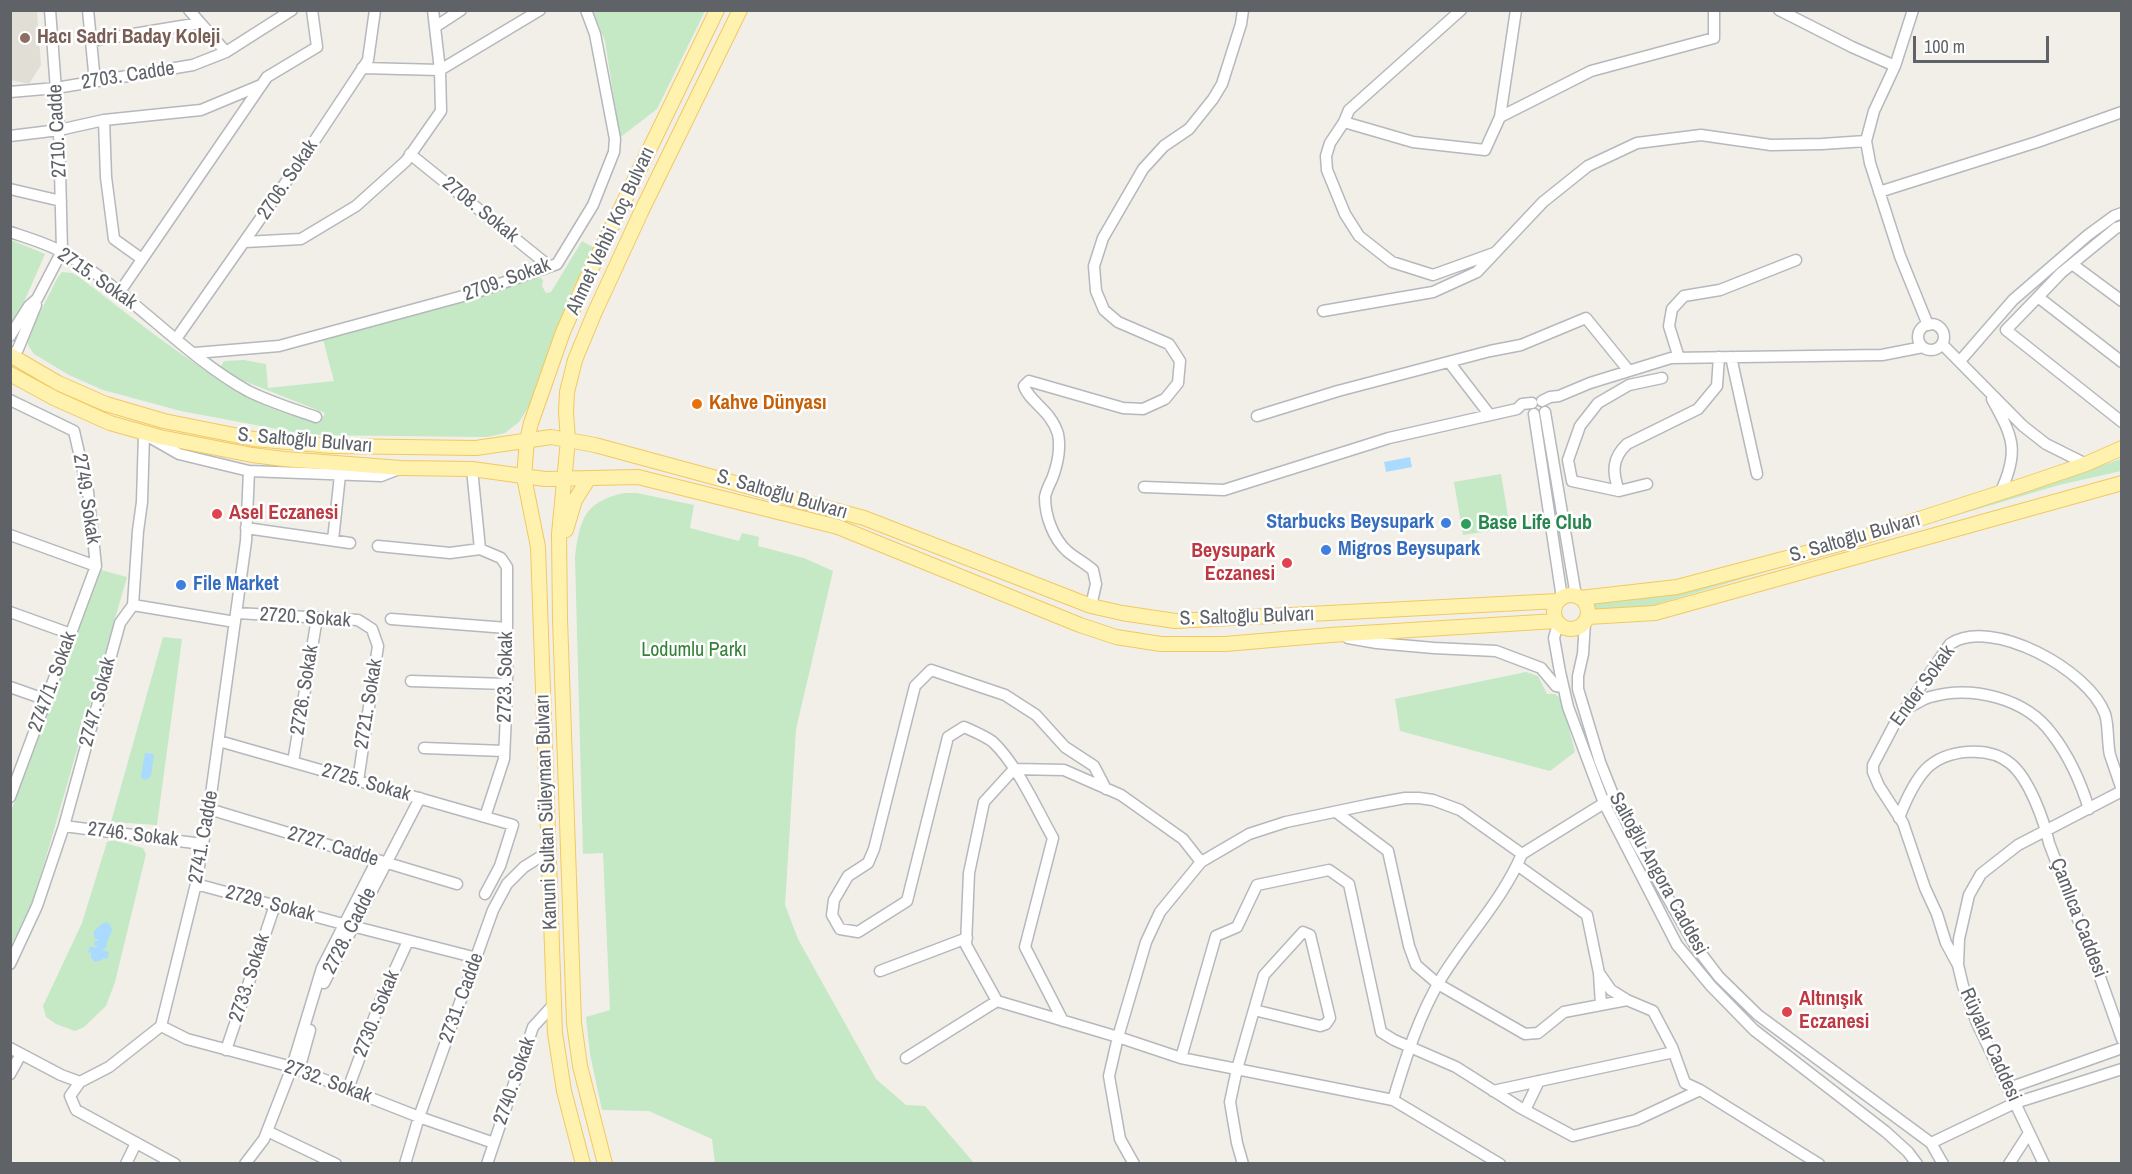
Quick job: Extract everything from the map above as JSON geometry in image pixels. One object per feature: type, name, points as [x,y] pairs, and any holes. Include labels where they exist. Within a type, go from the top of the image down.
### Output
[{"type":"main road","name":"Ahmet Vehbi Koç Bulvarı","points":[[525,459],[531,423],[577,300],[717,10]]},
{"type":"main road","name":"Ahmet Vehbi Koç Bulvarı","points":[[566,461],[567,392],[571,371],[580,347],[642,210],[740,10]]},
{"type":"main road","name":"S. Saltoğlu Bulvarı","points":[[11,357],[70,389],[115,407],[164,421],[254,439],[331,446],[476,448],[551,437],[568,440],[642,457],[864,518],[1091,606],[1175,621],[1569,598],[1677,587],[1851,541],[2086,464],[2121,448]]},
{"type":"main road","name":"S. Saltoğlu Bulvarı","points":[[10,374],[80,411],[144,434],[223,450],[284,459],[401,468],[499,471],[524,477],[564,480],[638,477],[838,527],[1080,625],[1116,637],[1161,644],[1225,644],[1330,635],[1557,622],[1571,629],[1581,626],[1586,619],[1654,613],[2121,483]]},
{"type":"main road","name":"Kanuni Sultan Süleyman Bulvarı","points":[[525,459],[524,477],[538,547],[556,1048],[564,1091],[584,1164]]},
{"type":"main road","name":"Kanuni Sultan Süleyman Bulvarı","points":[[566,461],[560,525],[560,631],[574,1023],[580,1066],[605,1164]]},
{"type":"main road","points":[[560,552],[571,510],[589,478]]},
{"type":"main road","points":[[1557,622],[1554,611],[1569,598],[1587,606],[1586,619]]},
{"type":"street","name":"2710. Cadde","points":[[50,10],[59,130],[62,251]]},
{"type":"street","points":[[88,10],[95,82]]},
{"type":"street","points":[[189,10],[226,52]]},
{"type":"street","name":"2703. Cadde","points":[[10,92],[56,88],[187,66],[226,52],[292,10]]},
{"type":"street","points":[[119,292],[267,77],[317,47],[312,10]]},
{"type":"street","name":"2706. Sokak","points":[[176,339],[245,242],[368,60],[375,10]]},
{"type":"street","points":[[245,242],[301,239],[356,206],[406,161],[441,111],[440,70],[433,10]]},
{"type":"street","points":[[435,27],[461,10]]},
{"type":"street","points":[[362,68],[440,70],[540,10]]},
{"type":"street","name":"2709. Sokak","points":[[195,353],[279,346],[474,293],[557,264],[593,205],[614,152],[615,139],[595,34],[586,10]]},
{"type":"street","points":[[1091,606],[1096,584],[1094,570],[1067,550],[1052,532],[1048,514],[1045,495],[1054,473],[1060,447],[1058,434],[1050,415],[1024,386],[1029,381],[1123,408],[1143,409],[1166,399],[1178,383],[1180,361],[1174,349],[1161,339],[1118,322],[1104,310],[1096,291],[1094,266],[1103,238],[1143,169],[1164,146],[1189,129],[1222,84],[1241,24],[1243,10]]},
{"type":"street","points":[[1461,10],[1349,110],[1330,143],[1326,156],[1327,170],[1345,214],[1359,237],[1392,262],[1433,275],[1496,252]]},
{"type":"street","points":[[1344,122],[1413,142],[1485,150],[1500,117],[1516,10]]},
{"type":"street","points":[[1500,117],[1591,71],[1714,38],[1714,10]]},
{"type":"street","points":[[1779,10],[1895,66]]},
{"type":"street","points":[[1913,10],[1895,66],[1874,111],[1866,141],[1869,163],[1900,256],[1928,325]]},
{"type":"street","points":[[91,40],[200,23]]},
{"type":"street","points":[[10,136],[59,130],[104,120],[201,110],[261,85]]},
{"type":"street","points":[[1879,192],[2037,142],[2121,112]]},
{"type":"street","points":[[104,120],[106,177],[114,239],[142,259]]},
{"type":"street","points":[[1323,311],[1433,292],[1477,272],[1543,201],[1587,166],[1637,143],[1701,135],[1771,145],[1866,141]]},
{"type":"street","name":"2708. Sokak","points":[[411,154],[549,266]]},
{"type":"street","points":[[10,189],[62,201]]},
{"type":"street","points":[[1960,361],[2013,300],[2088,235],[2121,213]]},
{"type":"street","points":[[2121,226],[2072,264],[2006,330],[2121,422]]},
{"type":"street","name":"2715. Sokak","points":[[10,232],[62,251],[119,292],[176,339],[249,391],[316,417]]},
{"type":"street","points":[[11,357],[62,251]]},
{"type":"street","points":[[1679,358],[1669,326],[1672,309],[1684,296],[1720,290],[1796,260]]},
{"type":"street","points":[[2072,264],[2121,301]]},
{"type":"street","points":[[2038,297],[2121,362]]},
{"type":"street","points":[[10,336],[29,306],[37,299]]},
{"type":"street","points":[[1257,416],[1338,391],[1521,345],[1586,318],[1629,371]]},
{"type":"street","points":[[1144,487],[1224,490],[1389,438],[1489,414],[1554,405],[1559,396],[1590,383],[1671,358],[1882,355],[1923,346],[1935,349],[1942,344],[1944,336],[1940,328],[1928,325]]},
{"type":"street","points":[[1923,346],[1919,340],[1919,332],[1928,325]]},
{"type":"street","points":[[1942,344],[2023,426],[2046,444],[2086,464]]},
{"type":"street","points":[[1619,491],[1613,470],[1618,453],[1627,444],[1698,409],[1717,386],[1719,357]]},
{"type":"street","points":[[1731,357],[1757,474]]},
{"type":"street","points":[[1449,362],[1489,414]]},
{"type":"street","points":[[1647,484],[1619,491],[1572,482],[1568,460],[1580,426],[1598,403],[1629,385],[1662,378]]},
{"type":"street","points":[[1986,389],[2008,429],[2013,445],[2012,461],[2000,493]]},
{"type":"street","name":"2749. Sokak","points":[[10,400],[74,432],[88,492],[96,566]]},
{"type":"street","points":[[1538,408],[1563,523],[1569,598]]},
{"type":"street","points":[[1538,408],[1551,525],[1569,598]]},
{"type":"street","points":[[144,434],[179,454],[249,471],[381,476],[401,468]]},
{"type":"street","name":"2747. Sokak","points":[[10,964],[37,906],[64,826],[120,623],[133,605],[142,502],[144,434]]},
{"type":"street","points":[[378,546],[450,553],[480,549],[472,469]]},
{"type":"street","name":"2741. Cadde","points":[[162,1026],[196,884],[209,809],[236,617],[246,528],[249,471]]},
{"type":"street","points":[[333,540],[340,475]]},
{"type":"street","points":[[1551,525],[1563,523]]},
{"type":"street","points":[[246,528],[350,543]]},
{"type":"street","points":[[10,535],[96,566]]},
{"type":"street","name":"2723. Sokak","points":[[480,549],[501,558],[507,567],[507,684],[504,759],[485,817]]},
{"type":"street","name":"2747/1. Sokak","points":[[10,797],[16,766],[47,700],[96,566]]},
{"type":"street","name":"2720. Sokak","points":[[133,605],[236,617],[358,620],[372,629]]},
{"type":"street","points":[[10,612],[71,634]]},
{"type":"street","name":"2726. Sokak","points":[[293,762],[318,618]]},
{"type":"street","points":[[391,619],[507,628]]},
{"type":"street","name":"Saltoğlu Angora Caddesi","points":[[1586,619],[1578,689],[1609,800],[1696,947],[1719,977],[1744,1003],[1931,1143],[1943,1164]]},
{"type":"street","name":"Saltoğlu Angora Caddesi","points":[[1557,622],[1554,638],[1568,707],[1677,945],[1711,986],[1754,1030],[1886,1132],[1908,1152],[1917,1164]]},
{"type":"street","name":"2721. Sokak","points":[[358,781],[378,646],[372,629]]},
{"type":"street","points":[[1330,635],[1377,643],[1496,651],[1541,668],[1556,686],[1563,687]]},
{"type":"street","name":"Ender Sokak","points":[[1958,965],[1946,943],[1937,914],[1924,888],[1910,840],[1873,772],[1873,765],[1894,725],[1950,644],[1960,638],[1978,636],[2000,639],[2047,656],[2075,675],[2092,694],[2105,714],[2110,754],[2121,791]]},
{"type":"street","points":[[1064,1021],[1025,947],[1053,838],[1014,769],[991,740],[964,727],[948,737],[907,901],[858,932],[840,929],[832,915],[834,900],[848,876],[868,863],[871,856],[915,686],[931,670],[1005,695],[1036,715],[1065,747],[1094,766],[1106,789]]},
{"type":"street","points":[[411,681],[507,684]]},
{"type":"street","points":[[10,687],[47,700]]},
{"type":"street","points":[[1907,707],[1929,697],[1948,694],[1987,694],[2010,702],[2032,714],[2051,732],[2076,775],[2089,809]]},
{"type":"street","name":"2725. Sokak","points":[[219,741],[513,825],[500,866],[485,894]]},
{"type":"street","points":[[424,748],[504,751]]},
{"type":"street","name":"Çamlıca Caddesi","points":[[1899,818],[1925,770],[1938,759],[1968,752],[1982,752],[2011,764],[2024,780],[2046,830],[2121,1039]]},
{"type":"street","points":[[1201,862],[1183,839],[1121,795],[1064,770],[1014,769],[984,802],[969,873],[966,945],[997,1001],[1180,1058],[1393,1100],[1500,1164]]},
{"type":"street","name":"Rüyalar Caddesi","points":[[2044,1164],[1977,1023],[1963,986],[1958,965],[1959,939],[1969,895],[1981,874],[2018,845],[2121,791]]},
{"type":"street","name":"2728. Cadde","points":[[245,1164],[264,1139],[295,1069],[316,984],[382,861],[420,798]]},
{"type":"street","points":[[1134,1164],[1120,1139],[1109,1076],[1146,942],[1160,912],[1201,862],[1249,834],[1286,822],[1405,798],[1433,800],[1460,810],[1522,854]]},
{"type":"street","points":[[1393,1100],[1422,1012],[1466,941],[1513,876],[1522,854],[1609,800]]},
{"type":"street","name":"2727. Cadde","points":[[209,809],[457,884]]},
{"type":"street","points":[[1336,812],[1388,851],[1409,945],[1416,965],[1438,984],[1525,1034],[1538,1033],[1564,1012],[1627,1000]]},
{"type":"street","name":"2746. Sokak","points":[[64,826],[202,844]]},
{"type":"street","name":"2731. Cadde","points":[[405,1164],[419,1117],[493,910],[507,884],[524,867],[548,852]]},
{"type":"street","points":[[1517,865],[1587,915],[1599,973],[1601,1005]]},
{"type":"street","points":[[1180,1058],[1216,936],[1237,927],[1257,885],[1329,870],[1349,884],[1381,1032],[1394,1040],[1456,1067],[1525,1110],[1573,1136],[1636,1120],[1700,1090]]},
{"type":"street","name":"2729. Sokak","points":[[196,884],[477,958]]},
{"type":"street","name":"2733. Sokak","points":[[226,1050],[275,905]]},
{"type":"street","points":[[1243,1164],[1230,1102],[1237,1069],[1264,975],[1303,932],[1310,935],[1330,1018],[1326,1024],[1320,1026],[1254,1010]]},
{"type":"street","points":[[880,971],[967,938]]},
{"type":"street","name":"2730. Sokak","points":[[348,1089],[380,1002],[408,941]]},
{"type":"street","points":[[1599,973],[1611,990],[1653,1011],[1674,1052],[1685,1083],[1819,1164]]},
{"type":"street","points":[[906,1058],[997,1001]]},
{"type":"street","name":"2740. Sokak","points":[[487,1164],[533,1027],[553,1005]]},
{"type":"street","points":[[162,1026],[109,1067],[80,1082],[70,1096],[76,1110],[175,1164]]},
{"type":"street","name":"2732. Sokak","points":[[162,1026],[187,1039],[295,1069],[494,1143]]},
{"type":"street","points":[[2009,1088],[2121,1048]]},
{"type":"street","points":[[10,1074],[16,1051],[61,1075],[80,1082]]},
{"type":"street","points":[[1493,1091],[1674,1052]]},
{"type":"street","points":[[1931,1143],[2015,1103],[2121,1069]]},
{"type":"street","points":[[1525,1110],[1539,1081]]},
{"type":"street","points":[[267,1131],[336,1164]]},
{"type":"street","points":[[2009,1164],[2030,1133]]},
{"type":"street","points":[[126,1164],[136,1143]]},
{"type":"shaded area","name":"Hacı Sadri Baday Koleji","points":[[11,10],[37,11],[41,65],[29,84],[11,80]]},
{"type":"green space","points":[[593,11],[705,11],[657,109],[618,139],[605,41]]},
{"type":"green space","points":[[11,240],[45,254],[20,311],[11,324]]},
{"type":"green space","points":[[582,241],[596,249],[573,288],[531,403],[519,422],[505,433],[487,437],[309,435],[181,411],[103,390],[69,375],[34,354],[28,345],[28,336],[58,277],[62,272],[72,273],[218,379],[266,406],[293,416],[320,422],[325,413],[229,375],[220,368],[224,361],[244,360],[266,364],[268,388],[334,381],[323,339],[539,276],[543,280],[542,286],[546,293],[551,292]]},
{"type":"green space","points":[[2121,459],[2121,471],[2059,485],[1644,608],[1593,610],[1591,602],[1661,594],[2052,482]]},
{"type":"green space","points":[[1501,474],[1510,528],[1463,535],[1454,482]]},
{"type":"green space","name":"Lodumlu Parkı","points":[[624,493],[637,493],[694,505],[690,528],[739,541],[742,533],[759,537],[758,546],[804,558],[833,571],[796,729],[785,905],[798,939],[876,1079],[906,1105],[925,1106],[974,1163],[715,1163],[712,1139],[649,1111],[602,1110],[590,1054],[586,1017],[610,1010],[603,853],[583,854],[575,557],[579,532],[586,514],[600,501]]},
{"type":"green space","points":[[101,570],[127,577],[44,864],[32,902],[11,946],[11,811]]},
{"type":"green space","points":[[163,637],[182,639],[157,825],[111,822]]},
{"type":"green space","points":[[1526,672],[1538,676],[1547,694],[1555,694],[1562,700],[1575,752],[1550,771],[1400,731],[1395,699]]},
{"type":"green space","points":[[113,840],[143,848],[146,854],[115,982],[106,1006],[84,1027],[75,1031],[56,1024],[46,1017],[43,1006],[82,923],[107,842]]},
{"type":"water","points":[[1410,457],[1412,467],[1386,472],[1384,462]]},
{"type":"water","points":[[145,753],[154,754],[151,776],[146,780],[141,776]]},
{"type":"water","points":[[106,922],[110,924],[112,930],[105,944],[106,949],[103,950],[109,952],[107,959],[95,962],[91,958],[91,953],[88,952],[90,946],[96,948],[95,941],[99,941],[94,937],[94,931]]},
{"type":"place","name":"Hacı Sadri Baday Koleji","points":[[25,38]]},
{"type":"place","name":"Kahve Dünyası","points":[[697,404]]},
{"type":"place","name":"Asel Eczanesi","points":[[217,514]]},
{"type":"place","name":"Starbucks Beysupark","points":[[1446,523]]},
{"type":"place","name":"Base Life Club","points":[[1466,524]]},
{"type":"place","name":"Migros Beysupark","points":[[1326,550]]},
{"type":"place","name":"Beysupark Eczanesi","points":[[1287,563]]},
{"type":"place","name":"File Market","points":[[181,585]]},
{"type":"place","name":"Altınışık Eczanesi","points":[[1787,1012]]}]
